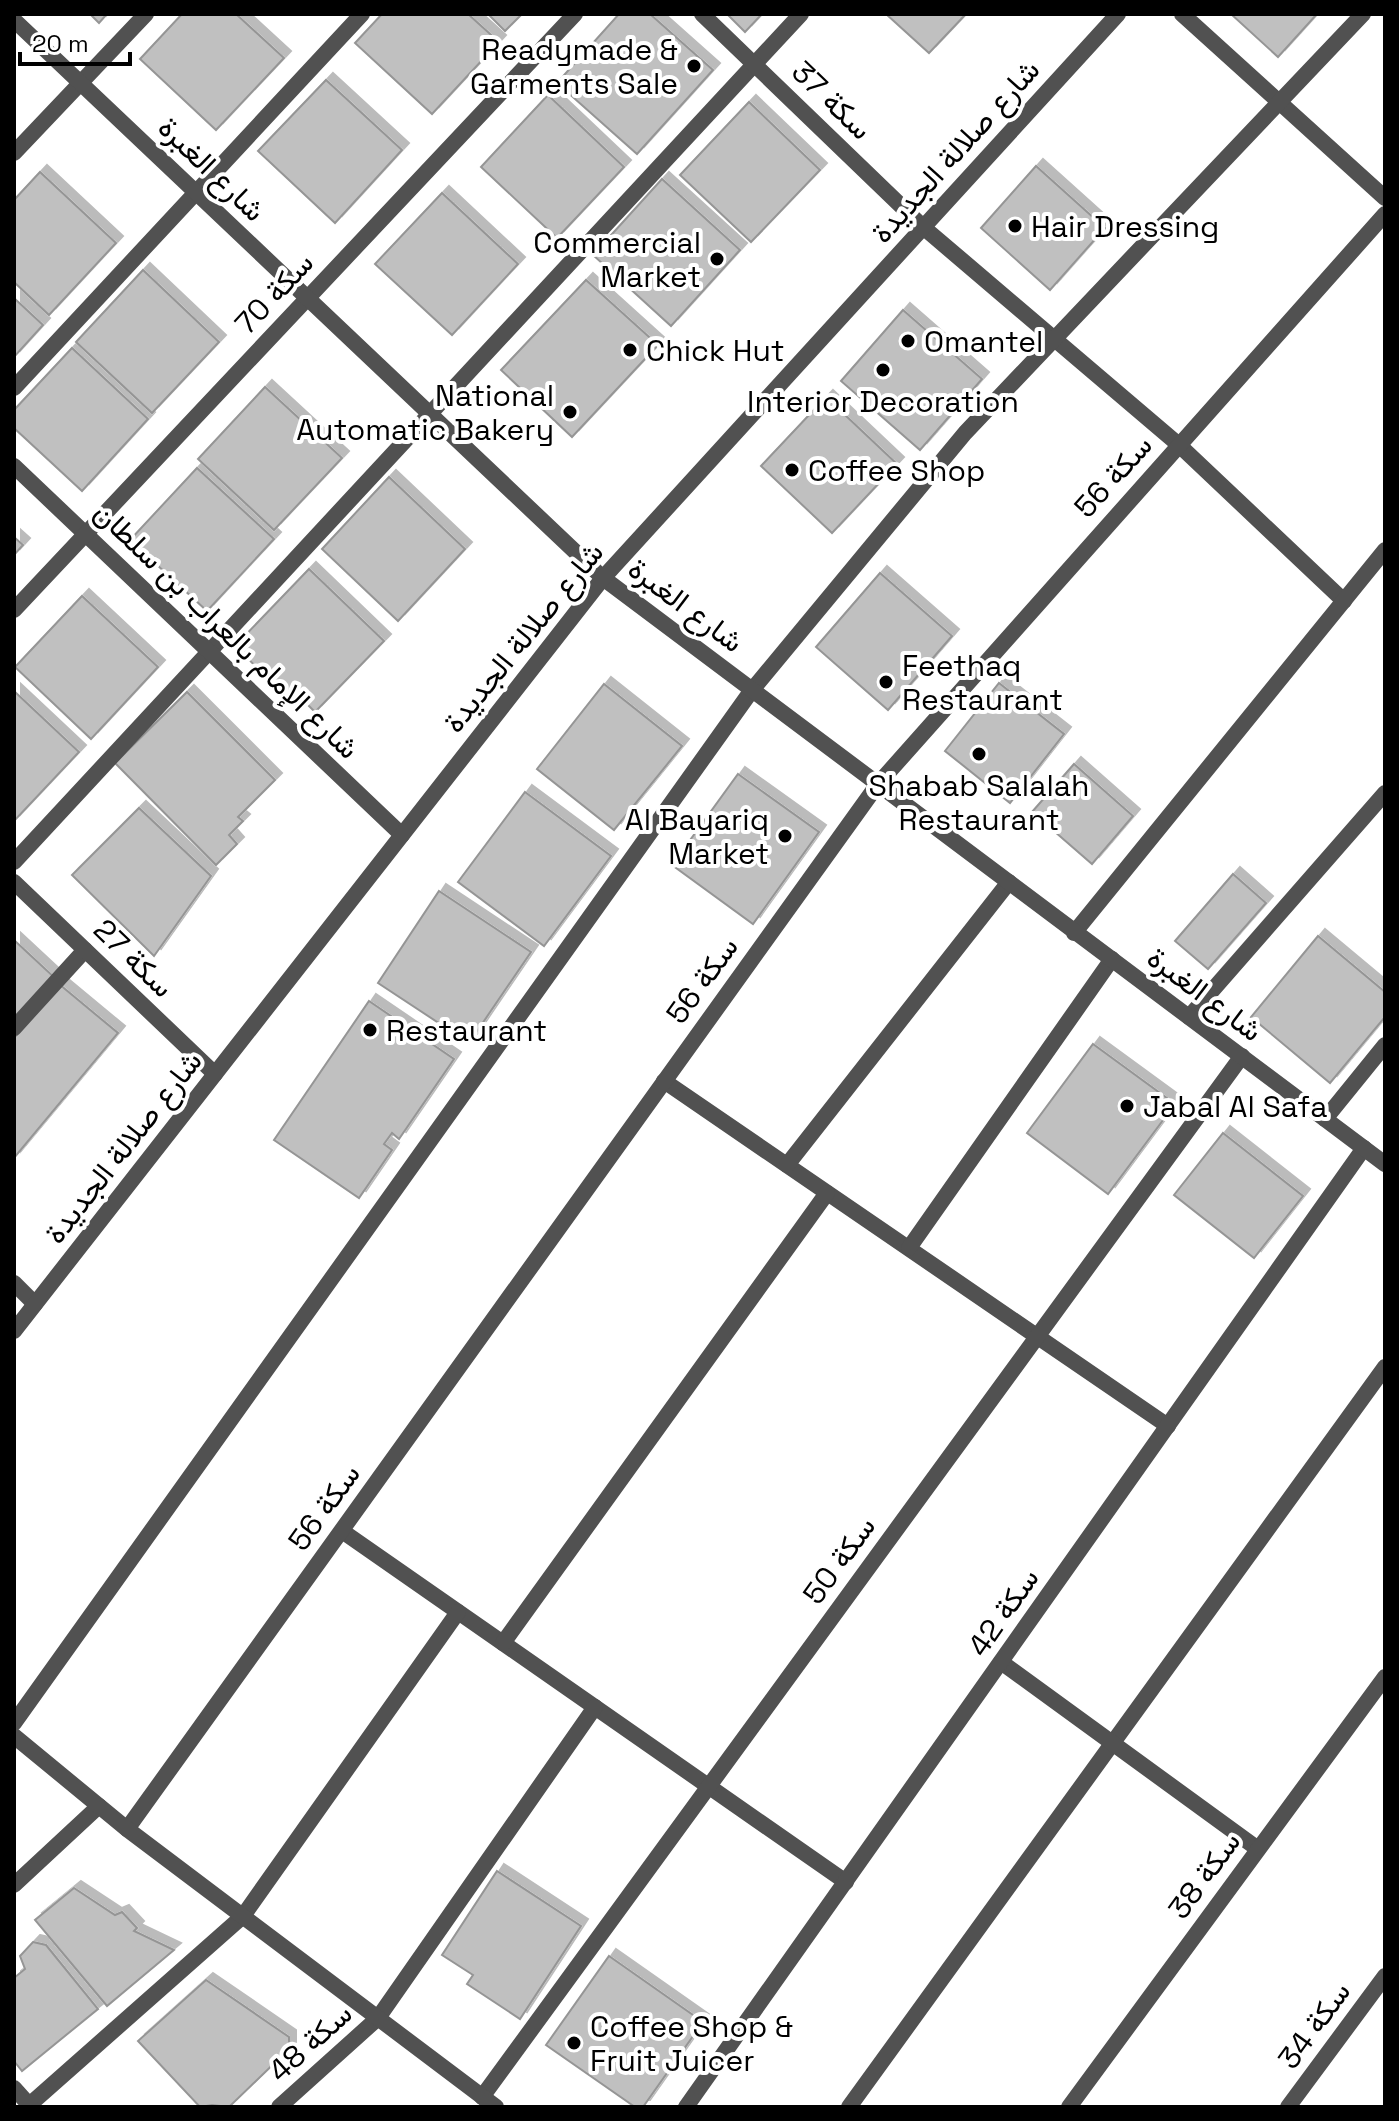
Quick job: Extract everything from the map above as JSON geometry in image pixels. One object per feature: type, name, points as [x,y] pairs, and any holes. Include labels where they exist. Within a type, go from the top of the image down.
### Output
[{"type":"street","points":[[14,153],[146,14]]},
{"type":"street","points":[[14,388],[362,14]]},
{"type":"street","name":"سكة 70","points":[[14,610],[575,14]]},
{"type":"street","name":"سكة 37","points":[[702,14],[923,227],[1179,445],[1344,601]]},
{"type":"street","points":[[14,862],[801,14]]},
{"type":"street","name":"شارع صلالة الجديدة","points":[[14,1331],[603,578],[1118,14]]},
{"type":"street","points":[[1182,14],[1385,198]]},
{"type":"street","points":[[14,1723],[752,690],[965,433],[1363,14]]},
{"type":"street","name":"شارع الغبرة","points":[[14,20],[603,578],[1385,1164]]},
{"type":"street","name":"سكة 56","points":[[127,1829],[878,784],[1385,214]]},
{"type":"street","name":"شارع الإمام بالعراب بن سلطان","points":[[14,466],[402,835]]},
{"type":"street","points":[[1074,933],[1385,550]]},
{"type":"street","points":[[1189,1017],[1385,793]]},
{"type":"street","name":"سكة 27","points":[[14,882],[215,1074]]},
{"type":"street","points":[[787,1165],[1009,882]]},
{"type":"street","points":[[14,1028],[85,950]]},
{"type":"street","points":[[909,1248],[1112,959]]},
{"type":"street","points":[[1325,1119],[1385,1045]]},
{"type":"street","name":"سكة 50","points":[[489,2102],[708,1786],[1242,1056]]},
{"type":"street","points":[[664,1081],[1168,1426]]},
{"type":"street","name":"سكة 42","points":[[686,2107],[1364,1148]]},
{"type":"street","points":[[503,1643],[827,1193]]},
{"type":"street","points":[[14,1283],[35,1304]]},
{"type":"street","points":[[849,2107],[1385,1367]]},
{"type":"street","points":[[342,1531],[846,1882]]},
{"type":"street","points":[[14,2088],[29,2106],[243,1916],[458,1612]]},
{"type":"street","points":[[1001,1662],[1258,1849]]},
{"type":"street","name":"سكة 38","points":[[1069,2107],[1385,1677]]},
{"type":"street","name":"سكة 48","points":[[279,2107],[378,2018],[595,1707]]},
{"type":"street","points":[[14,1736],[127,1829],[489,2102]]},
{"type":"street","points":[[14,1885],[99,1806]]},
{"type":"street","name":"سكة 34","points":[[1288,2107],[1385,1976]]},
{"type":"building","points":[[90,14],[107,14],[99,23]]},
{"type":"building","points":[[182,14],[236,14],[284,58],[216,130],[140,59]]},
{"type":"building","points":[[382,14],[468,14],[499,42],[432,114],[355,43]]},
{"type":"building","points":[[488,14],[522,14],[505,31]]},
{"type":"building","points":[[619,14],[650,14],[713,70],[637,154],[557,83]]},
{"type":"building","points":[[727,14],[762,14],[745,32]]},
{"type":"building","points":[[886,14],[966,14],[929,53]]},
{"type":"building","points":[[1231,14],[1317,14],[1278,57]]},
{"type":"building","points":[[326,80],[402,150],[335,223],[258,151]]},
{"type":"building","points":[[548,95],[624,167],[557,238],[481,167]]},
{"type":"building","points":[[749,102],[820,170],[751,242],[680,175]]},
{"type":"building","points":[[1036,166],[1105,228],[1050,290],[981,228]]},
{"type":"building","points":[[40,172],[116,243],[49,315],[14,282],[14,200]]},
{"type":"building","points":[[662,179],[740,250],[671,326],[593,255]]},
{"type":"building","points":[[442,193],[518,264],[452,335],[375,264]]},
{"type":"building","points":[[143,270],[219,342],[152,413],[76,342]]},
{"type":"building","points":[[586,280],[658,345],[572,437],[501,370]]},
{"type":"building","points":[[14,298],[43,325],[14,357]]},
{"type":"building","points":[[903,310],[982,379],[920,450],[841,381]]},
{"type":"building","points":[[72,348],[148,419],[82,491],[14,428],[14,410]]},
{"type":"building","points":[[265,387],[342,458],[274,530],[198,459]]},
{"type":"building","points":[[826,397],[897,464],[832,533],[761,466]]},
{"type":"building","points":[[197,468],[274,539],[207,611],[130,540]]},
{"type":"building","points":[[389,477],[465,549],[398,621],[322,549]]},
{"type":"building","points":[[14,537],[23,545],[14,555]]},
{"type":"building","points":[[309,569],[384,641],[315,712],[302,699],[296,706],[235,646]]},
{"type":"building","points":[[880,573],[952,636],[888,710],[816,647]]},
{"type":"building","points":[[82,596],[158,667],[91,739],[15,667]]},
{"type":"building","points":[[999,683],[1064,734],[1010,803],[945,751]]},
{"type":"building","points":[[604,684],[682,746],[614,830],[537,769]]},
{"type":"building","points":[[14,691],[79,752],[14,821]]},
{"type":"building","points":[[187,692],[275,780],[238,817],[243,821],[229,835],[237,844],[216,865],[115,763]]},
{"type":"building","points":[[1074,764],[1133,816],[1092,864],[1032,812]]},
{"type":"building","points":[[738,774],[819,832],[753,924],[672,865]]},
{"type":"building","points":[[525,792],[611,856],[544,946],[458,882]]},
{"type":"building","points":[[139,808],[211,876],[154,956],[72,875]]},
{"type":"building","points":[[1233,874],[1266,903],[1208,969],[1175,941]]},
{"type":"building","points":[[439,891],[531,952],[469,1043],[378,983]]},
{"type":"building","points":[[1318,936],[1385,992],[1385,1017],[1330,1083],[1251,1017]]},
{"type":"building","points":[[14,940],[56,979],[14,1025]]},
{"type":"building","points":[[59,984],[118,1033],[14,1158],[14,1038]]},
{"type":"building","points":[[369,1001],[454,1059],[399,1139],[392,1133],[384,1144],[392,1150],[359,1198],[274,1140]]},
{"type":"building","points":[[1093,1044],[1175,1104],[1108,1194],[1027,1133]]},
{"type":"building","points":[[1223,1133],[1303,1196],[1254,1258],[1174,1195]]},
{"type":"building","points":[[497,1871],[581,1926],[520,2019],[467,1984],[473,1975],[442,1955]]},
{"type":"building","points":[[74,1888],[115,1915],[122,1912],[137,1928],[134,1931],[174,1950],[107,2006],[35,1920]]},
{"type":"building","points":[[33,1942],[46,1945],[98,2009],[22,2071],[14,2061],[14,1978],[25,1969],[20,1956]]},
{"type":"building","points":[[609,1956],[703,2022],[643,2107],[635,2107],[546,2045]]},
{"type":"building","points":[[206,1980],[289,2037],[289,2049],[229,2107],[200,2107],[138,2041]]},
{"type":"place","name":"Readymade & Garments Sale","points":[[694,66]]},
{"type":"place","name":"Hair Dressing","points":[[1015,226]]},
{"type":"place","name":"Commercial Market","points":[[717,259]]},
{"type":"place","name":"Omantel","points":[[908,341]]},
{"type":"place","name":"Chick Hut","points":[[630,350]]},
{"type":"place","name":"Interior Decoration","points":[[883,370]]},
{"type":"place","name":"National Automatic Bakery","points":[[570,412]]},
{"type":"place","name":"Coffee Shop","points":[[792,470]]},
{"type":"place","name":"Feethaq Restaurant","points":[[886,682]]},
{"type":"place","name":"Shabab Salalah Restaurant","points":[[979,754]]},
{"type":"place","name":"Al Bayariq Market","points":[[785,836]]},
{"type":"place","name":"Restaurant","points":[[370,1030]]},
{"type":"place","name":"Jabal Al Safa","points":[[1127,1106]]},
{"type":"place","name":"Coffee Shop & Fruit Juicer","points":[[574,2043]]}]
